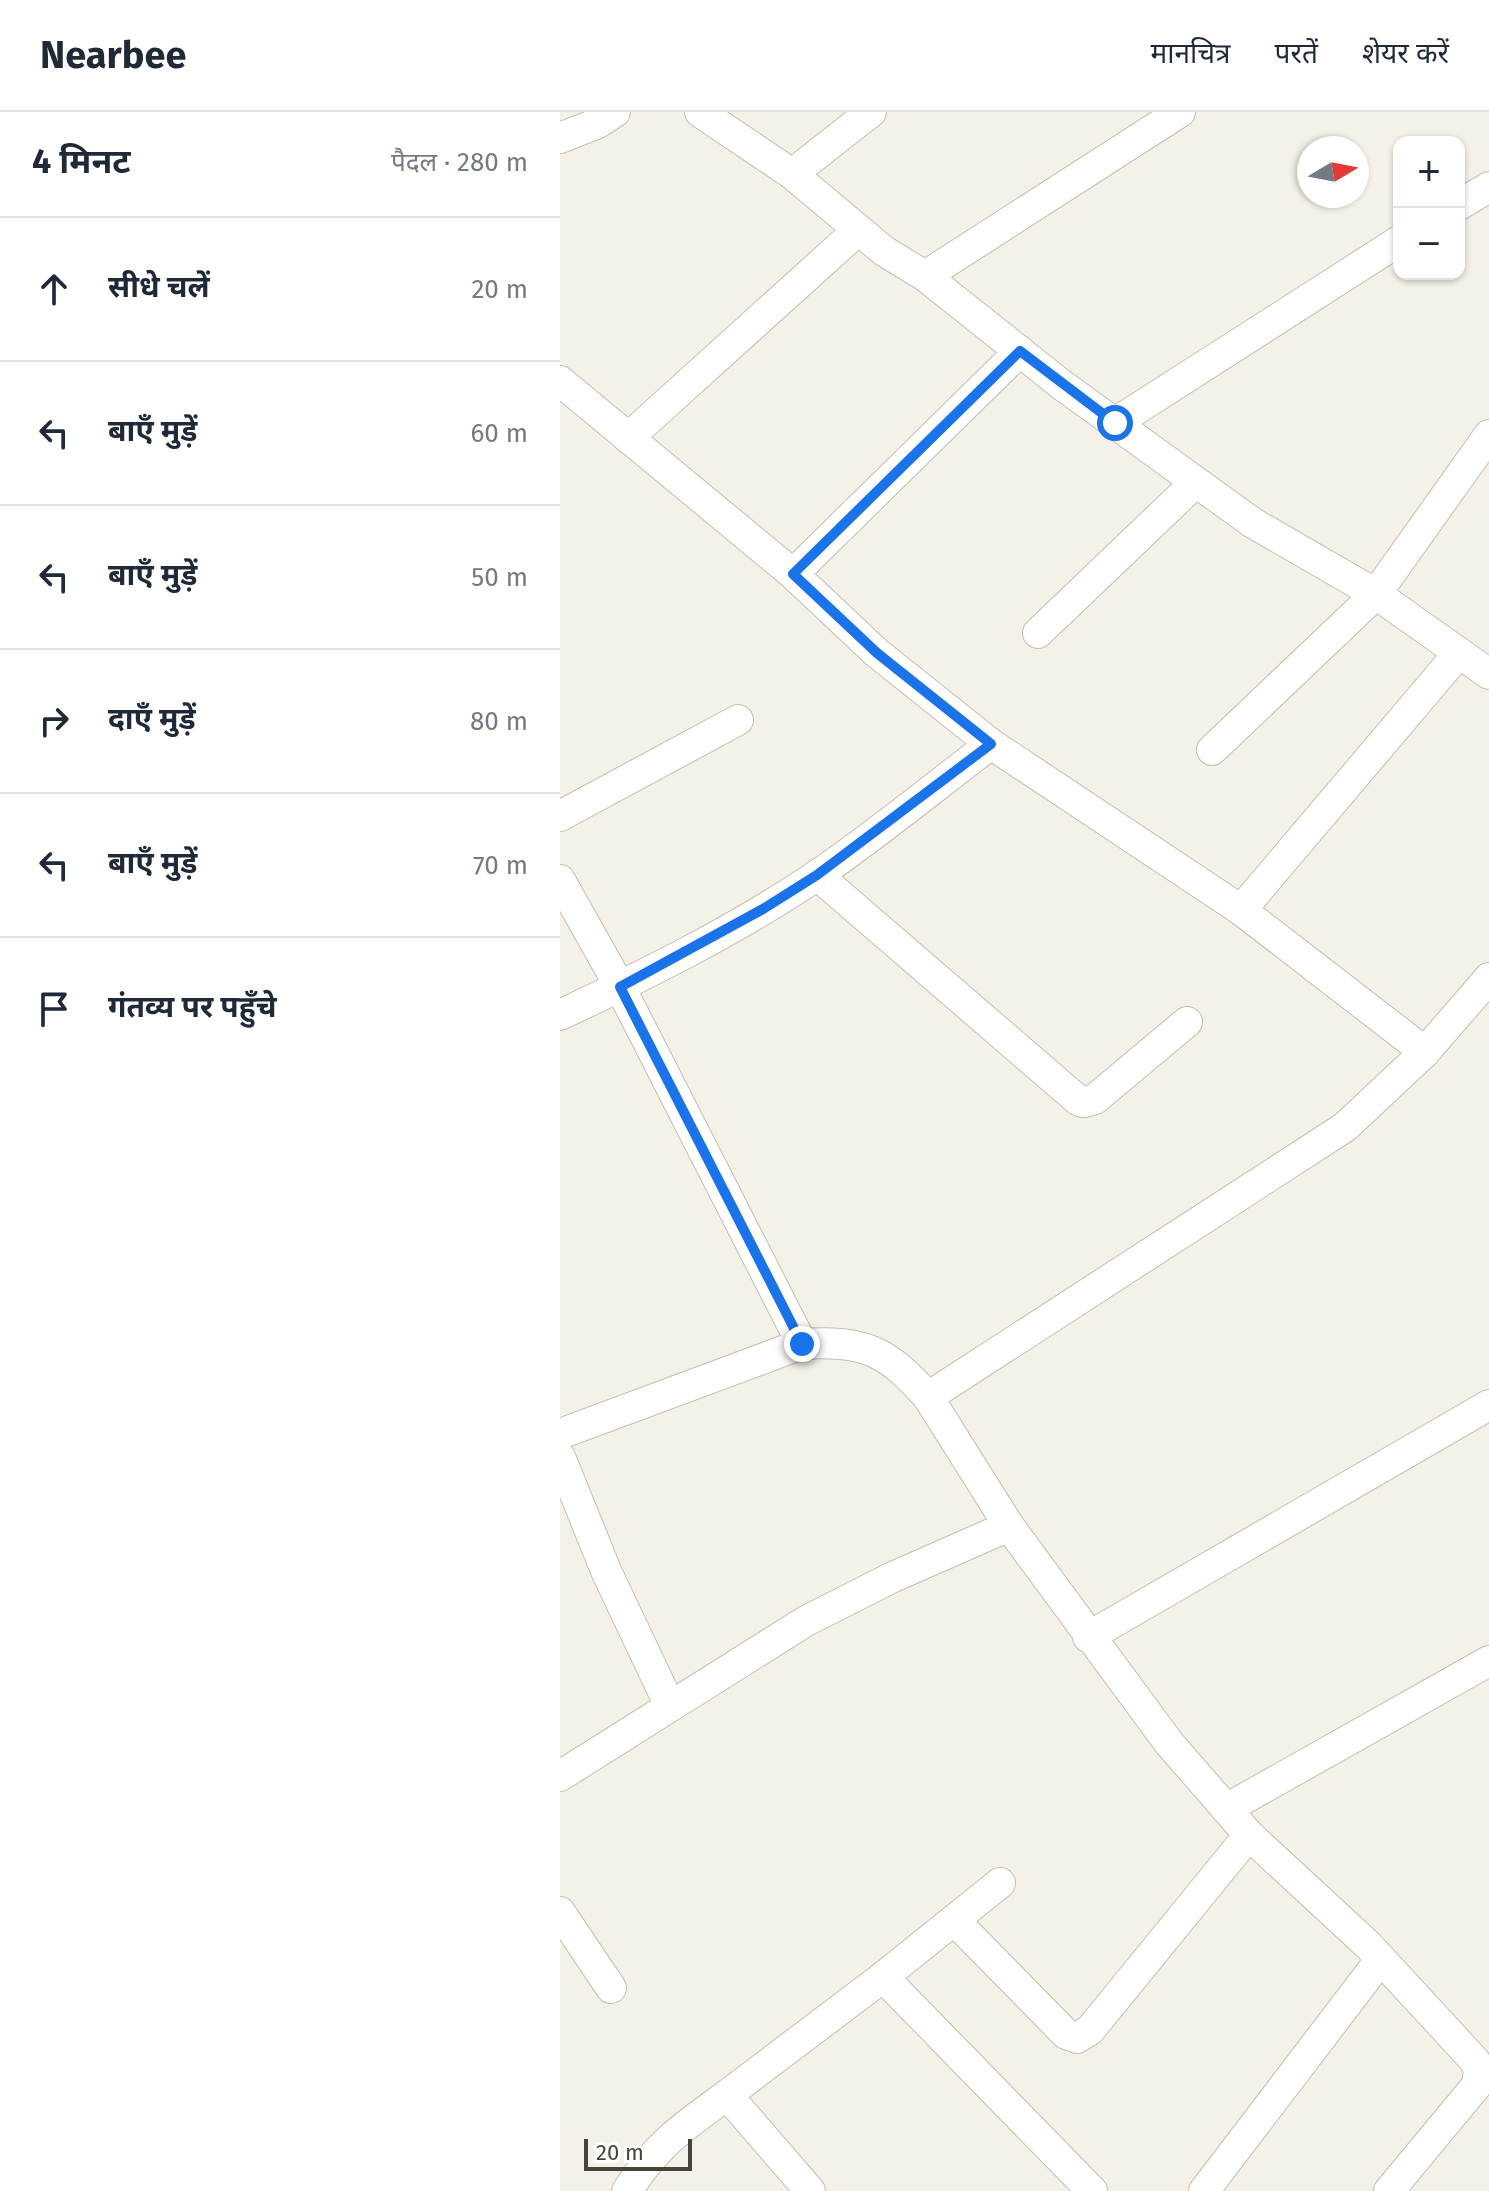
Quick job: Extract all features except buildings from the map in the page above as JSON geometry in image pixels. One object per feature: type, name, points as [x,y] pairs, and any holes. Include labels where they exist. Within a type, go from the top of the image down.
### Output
[{"type":"street","points":[[560,138],[598,123],[615,112]]},
{"type":"street","points":[[700,112],[792,174],[857,231],[925,276],[1115,423],[1253,523],[1376,594],[1489,674]]},
{"type":"street","points":[[792,174],[871,112]]},
{"type":"street","points":[[925,276],[1180,112]]},
{"type":"street","points":[[1465,201],[1489,187]]},
{"type":"street","points":[[628,438],[857,231]]},
{"type":"street","points":[[1115,423],[1393,245]]},
{"type":"street","points":[[793,574],[1020,351]]},
{"type":"street","points":[[560,381],[793,574],[877,653],[991,744],[1241,910],[1425,1052]]},
{"type":"street","points":[[1212,750],[1376,594],[1489,435]]},
{"type":"street","points":[[1038,633],[1196,482]]},
{"type":"street","points":[[1241,910],[1458,654]]},
{"type":"street","points":[[560,816],[738,720]]},
{"type":"street","points":[[560,1015],[620,987],[763,909],[817,875],[991,744]]},
{"type":"street","points":[[817,875],[1079,1101],[1095,1099],[1187,1022]]},
{"type":"street","points":[[560,880],[620,987],[802,1344]]},
{"type":"street","points":[[928,1397],[1345,1127],[1425,1052],[1489,978]]},
{"type":"street","points":[[560,1434],[802,1344],[835,1342],[869,1349],[903,1369],[928,1397],[1009,1526],[1169,1743],[1249,1835],[1381,1959],[1475,2061],[1479,2070],[1477,2085],[1389,2191]]},
{"type":"street","points":[[1088,1637],[1489,1405]]},
{"type":"street","points":[[560,1457],[607,1573],[670,1706]]},
{"type":"street","points":[[560,1776],[806,1621],[893,1577],[1009,1526]]},
{"type":"street","points":[[1226,1809],[1489,1661]]},
{"type":"street","points":[[954,1920],[1066,2034],[1077,2038],[1090,2030],[1249,1835]]},
{"type":"street","points":[[627,2191],[644,2165],[670,2136],[883,1977],[1000,1883]]},
{"type":"street","points":[[560,1912],[611,1988]]},
{"type":"street","points":[[1204,2191],[1381,1959]]},
{"type":"street","points":[[883,1977],[1092,2191]]},
{"type":"street","points":[[727,2095],[810,2191]]},
{"type":"route","points":[[802,1344],[620,987],[763,909],[817,875],[991,744],[877,653],[793,574],[1020,351],[1115,423]]}]
